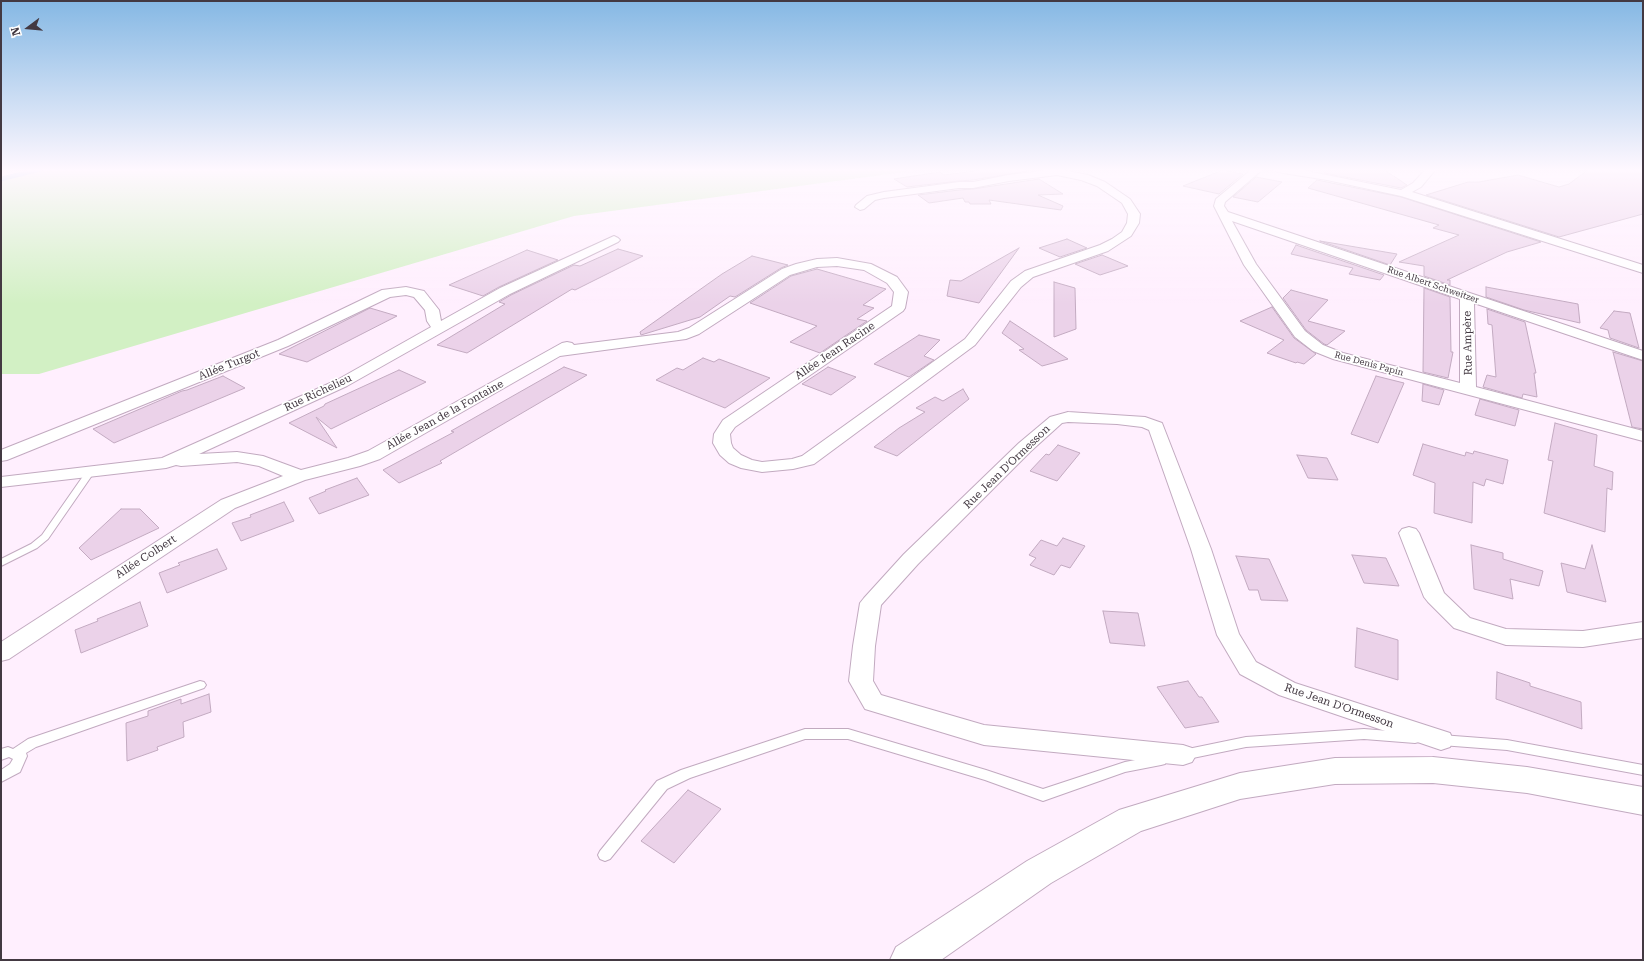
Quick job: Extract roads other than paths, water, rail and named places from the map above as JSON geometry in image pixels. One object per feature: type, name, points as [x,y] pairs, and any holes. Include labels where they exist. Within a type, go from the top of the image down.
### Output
[{"type":"highway","points":[[909,960],[1039,872],[1131,820],[1240,786],[1335,771],[1433,770],[1527,780],[1643,801]]},
{"type":"street","name":"Allée Jean Racine","points":[[557,352],[681,336],[694,331],[786,272],[800,267],[817,263],[837,262],[867,267],[879,272],[892,280],[901,292],[898,308],[729,424],[722,434],[722,443],[726,451],[735,459],[747,464],[762,467],[779,467],[808,460],[970,342],[1016,284],[1029,274],[1104,248],[1126,234],[1133,223],[1134,214]]},
{"type":"street","name":"Rue Albert Schweitzer","points":[[1223,214],[1643,356]]},
{"type":"street","name":"Rue Denis Papin","points":[[1223,214],[1250,264],[1300,334],[1318,348],[1338,356],[1643,436]]},
{"type":"street","points":[[1469,214],[1643,269]]},
{"type":"street","name":"Rue Richelieu","points":[[1,482],[166,463],[342,383],[505,291],[614,240]]},
{"type":"street","name":"Allée Turgot","points":[[1,456],[283,344],[387,293],[406,292],[419,294],[432,310],[434,320],[438,328]]},
{"type":"street","name":"Rue Ampère","points":[[1467,296],[1468,390]]},
{"type":"street","name":"Allée Jean de la Fontaine","points":[[299,476],[354,462],[374,455],[584,336]]},
{"type":"street","name":"Rue Jean D'Ormesson","points":[[1183,755],[984,735],[873,702],[861,680],[864,646],[871,603],[911,560],[967,506],[1024,447],[1056,420],[1068,417],[1117,419],[1145,422],[1156,427],[1202,549],[1228,635],[1248,668],[1287,689],[1441,740]]},
{"type":"street","points":[[166,463],[237,457],[263,461],[299,476]]},
{"type":"street","name":"Allée Colbert","points":[[1,653],[228,504],[299,476]]},
{"type":"street","points":[[1409,533],[1435,597],[1462,624],[1506,637],[1583,640],[1643,630]]},
{"type":"lane","points":[[1,563],[34,546],[45,537],[91,472]]},
{"type":"lane","points":[[15,754],[32,743],[200,685]]},
{"type":"lane","points":[[605,855],[662,786],[686,774],[805,734],[848,734],[986,775],[1043,795],[1125,767],[1246,742],[1364,734],[1507,745],[1643,770]]},
{"type":"lane","points":[[1,755],[8,752],[21,756],[15,768],[1,777]]}]
